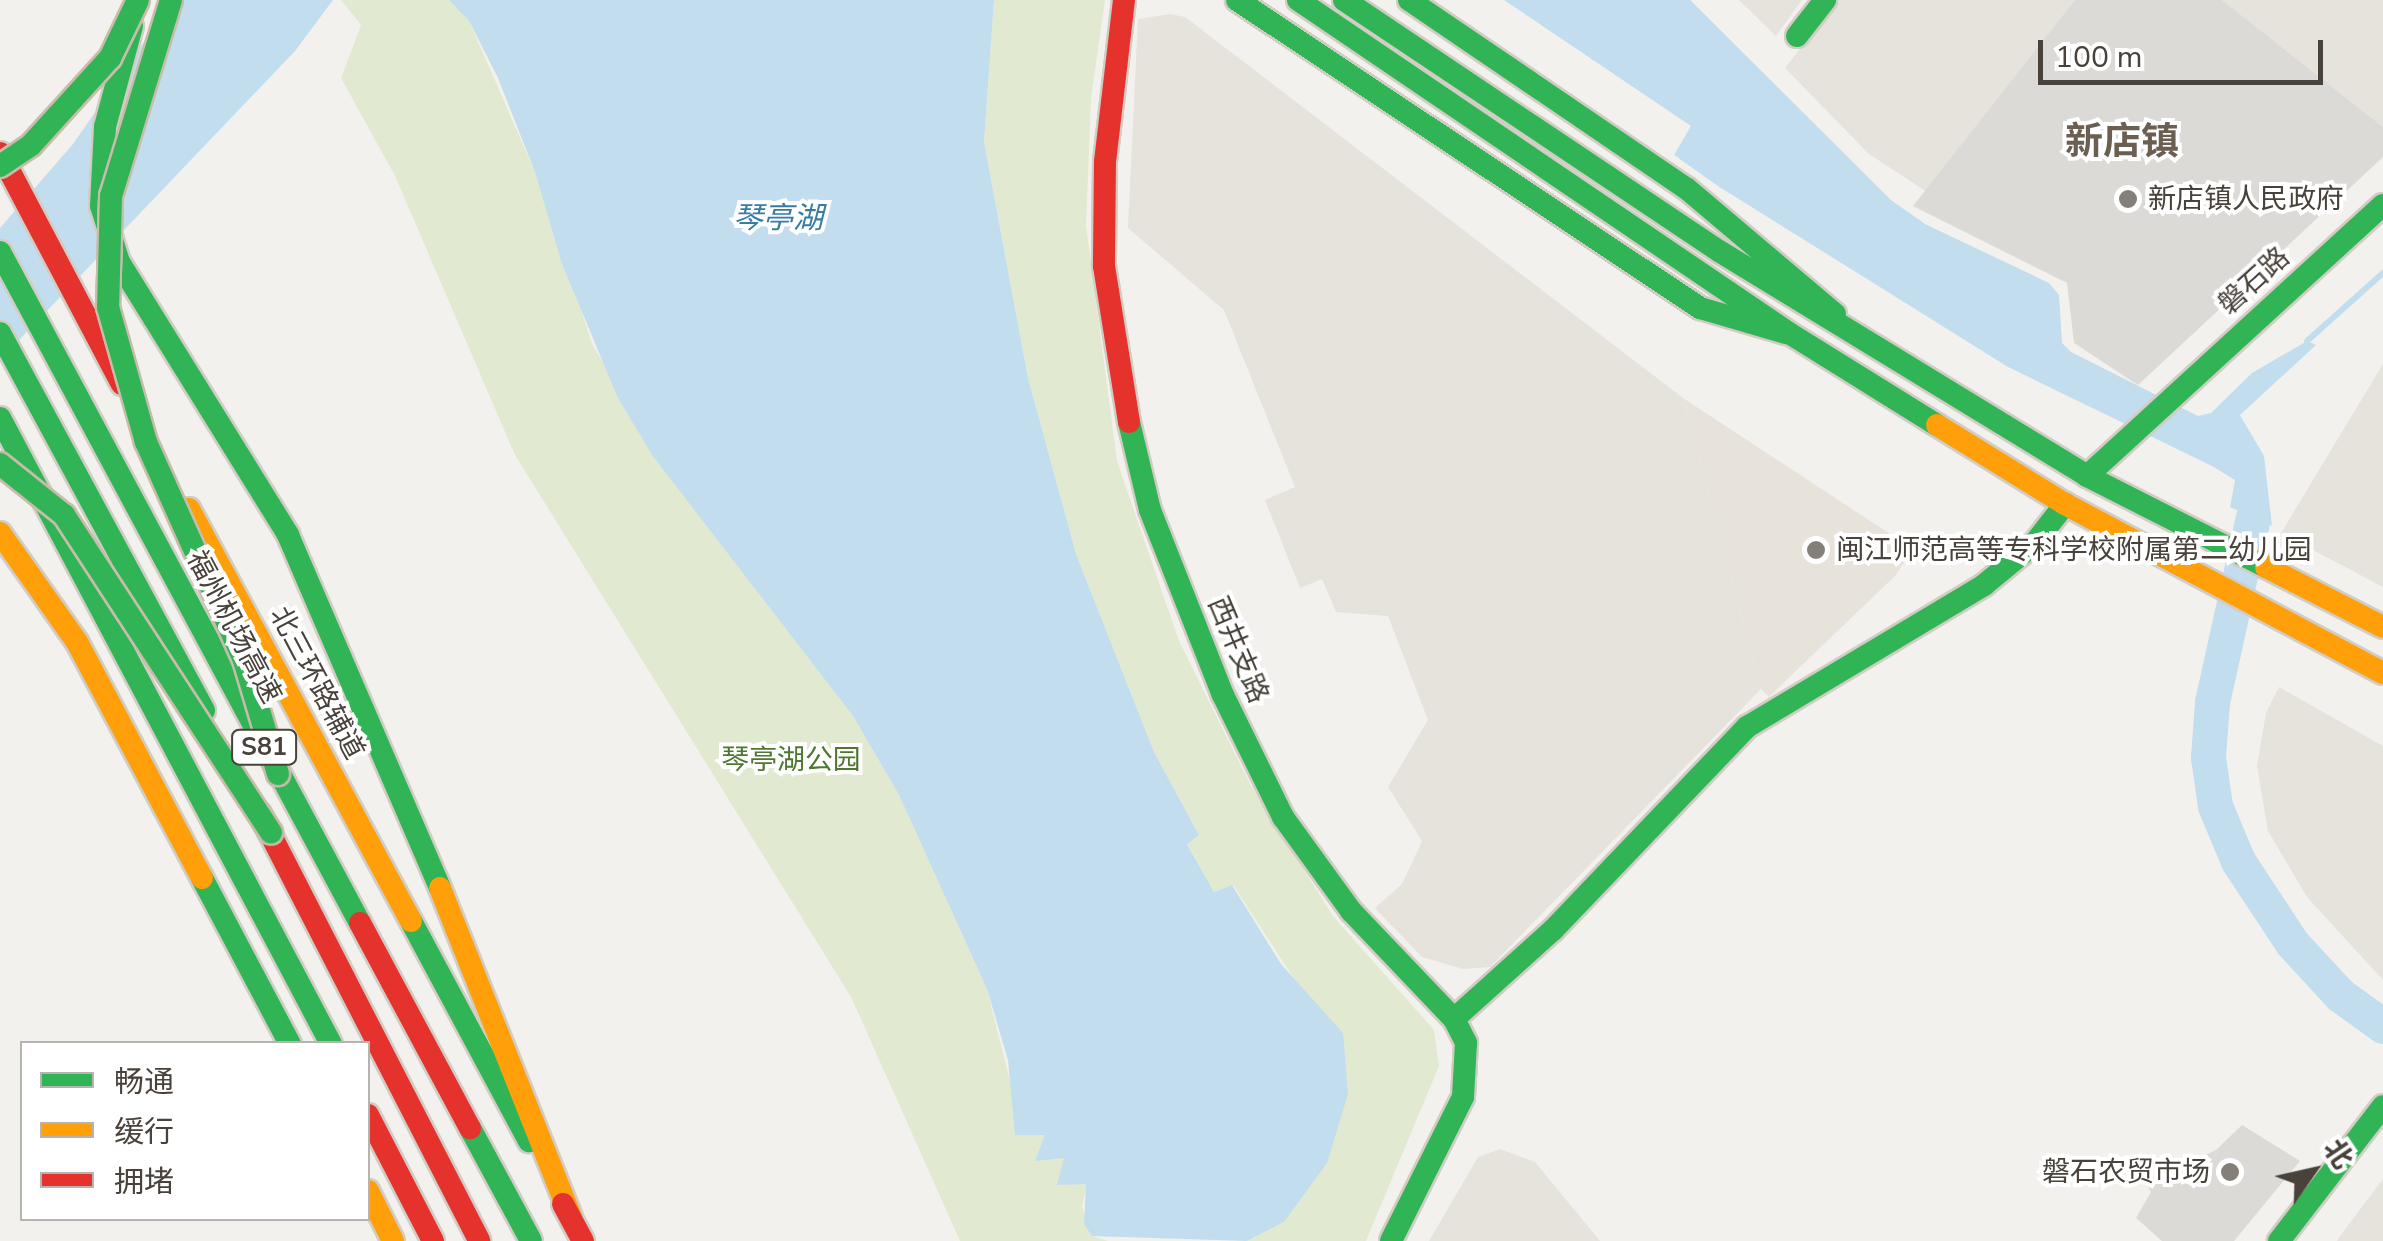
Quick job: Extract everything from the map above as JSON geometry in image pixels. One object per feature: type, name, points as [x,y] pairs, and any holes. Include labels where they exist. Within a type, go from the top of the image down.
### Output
[{"type":"main road","points":[[171,0],[112,196],[108,307],[146,442],[244,660],[278,774]]},
{"type":"main road","name":"西井支路","points":[[1124,0],[1105,162],[1104,266],[1114,354],[1150,510],[1224,695],[1283,817],[1352,911],[1454,1019],[1468,1056],[1464,1097],[1391,1241]]},
{"type":"main road","points":[[1237,0],[1700,308],[1790,334]]},
{"type":"main road","points":[[1316,54],[1296,21],[1298,0],[1790,334],[2066,504],[2210,586],[2383,673]]},
{"type":"main road","points":[[1344,0],[1719,250],[2087,476],[2383,628]]},
{"type":"main road","points":[[1408,0],[1686,188],[1859,337]]},
{"type":"main road","points":[[1797,36],[1824,0]]},
{"type":"main road","points":[[7,174],[110,58],[137,4]]},
{"type":"main road","points":[[137,4],[104,127],[101,206],[118,262],[288,535],[379,734],[571,1218]]},
{"type":"main road","name":"北三环路辅道","points":[[0,152],[7,174],[583,1241]]},
{"type":"main road","name":"磐石路","points":[[2087,476],[2164,401],[2383,205]]},
{"type":"main road","name":"福州机场高速","points":[[0,252],[531,1241]]},
{"type":"main road","name":"S81","points":[[0,334],[270,833],[479,1241]]},
{"type":"main road","points":[[0,418],[328,1041]]},
{"type":"main road","points":[[0,464],[64,515],[270,833]]},
{"type":"main road","points":[[1454,1019],[1554,930],[1747,728],[1984,585],[2034,544],[2066,504]]},
{"type":"main road","points":[[0,534],[77,642],[288,1041]]},
{"type":"main road","points":[[2279,1241],[2383,1106]]},
{"type":"main road","points":[[370,1119],[433,1241]]},
{"type":"main road","points":[[370,1196],[394,1241]]},
{"type":"shaded area","points":[[1739,0],[1802,0],[1776,36]]},
{"type":"shaded area","points":[[1838,0],[2075,0],[1927,192],[1869,154],[1785,68]]},
{"type":"shaded area","points":[[2222,0],[2383,0],[2383,127]]},
{"type":"shaded area","points":[[1170,14],[1185,17],[1683,398],[1761,689],[1490,967],[1463,969],[1422,957],[1375,908],[1402,884],[1422,841],[1388,787],[1428,720],[1388,616],[1336,612],[1322,579],[1300,588],[1265,500],[1295,487],[1224,310],[1128,228],[1138,19]]},
{"type":"shaded area","points":[[2383,364],[2383,587],[2281,533]]},
{"type":"shaded area","name":"闽江师范高等专科学校附属第二幼儿园","points":[[1683,398],[1907,545],[1909,555],[1895,576],[1769,697],[1761,689]]},
{"type":"shaded area","points":[[2279,687],[2383,746],[2383,980],[2307,897],[2268,831],[2257,766],[2266,713]]},
{"type":"shaded area","points":[[1500,1149],[1535,1162],[1600,1241],[1429,1241],[1478,1157]]},
{"type":"shaded area","points":[[2383,1179],[2383,1241],[2337,1241],[2343,1232]]},
{"type":"green space","name":"琴亭湖公园","points":[[341,0],[449,0],[469,21],[535,172],[593,346],[706,524],[853,716],[899,795],[987,989],[1013,1093],[1087,1184],[1082,1207],[1092,1236],[1108,1241],[960,1241],[851,997],[515,455],[395,176],[341,78],[361,25]]},
{"type":"green space","points":[[994,0],[1105,0],[1091,99],[1086,225],[1117,461],[1179,641],[1250,784],[1333,916],[1434,1030],[1439,1066],[1366,1241],[1247,1241],[1284,1222],[1302,991],[1233,885],[1214,892],[1187,843],[1199,835],[1154,752],[1076,554],[1028,378],[984,142]]},
{"type":"water","points":[[173,0],[333,0],[295,51],[0,360],[0,228],[73,144]]},
{"type":"water","name":"琴亭湖","points":[[449,0],[994,0],[984,142],[1028,378],[1076,554],[1154,752],[1199,835],[1187,844],[1214,892],[1232,885],[1281,964],[1343,1033],[1348,1094],[1327,1163],[1284,1222],[1247,1241],[1092,1236],[1084,1224],[1086,1184],[1057,1185],[1064,1158],[1035,1161],[1045,1135],[1015,1135],[1008,1060],[987,989],[899,795],[853,716],[652,455],[617,396],[562,264],[535,172],[498,78],[469,21]]},
{"type":"water","points":[[1504,0],[1690,0],[1891,200],[1925,224],[2049,283],[2059,295],[2062,343],[2071,352],[2198,416],[2211,413],[2252,373],[2307,341],[2316,345],[2240,415],[2264,456],[2272,526],[2230,507],[2235,480],[2008,367],[1718,186],[1674,155],[1691,126]]},
{"type":"building","name":"新店镇人民政府","points":[[2075,0],[2222,0],[2383,127],[2383,157],[2138,385],[2074,343],[2067,283],[1913,206]]},
{"type":"building","name":"磐石农贸市场","points":[[2242,1125],[2300,1161],[2234,1241],[2162,1241],[2136,1218],[2151,1192],[2146,1183],[2216,1150]]},
{"type":"waterway","points":[[2307,341],[2383,273]]},
{"type":"waterway","points":[[2253,517],[2212,702],[2208,757],[2215,806],[2238,861],[2292,943],[2340,995],[2383,1026]]},
{"type":"traffic: fast","points":[[0,166],[31,145],[110,58],[138,0]]},
{"type":"traffic: fast","points":[[171,0],[111,196],[108,307],[146,442],[244,660],[278,774]]},
{"type":"traffic: fast","points":[[1237,0],[1700,308],[1786,333]]},
{"type":"traffic: fast","points":[[1298,0],[1789,333],[1937,425]]},
{"type":"traffic: fast","points":[[1344,0],[1719,251],[2087,476],[2266,567]]},
{"type":"traffic: fast","points":[[1409,0],[1686,188],[1835,314]]},
{"type":"traffic: fast","points":[[1797,36],[1825,0]]},
{"type":"traffic: fast","points":[[132,26],[105,127],[101,206],[119,262],[288,535],[440,888]]},
{"type":"traffic: fast","points":[[2087,476],[2383,205]]},
{"type":"traffic: fast","points":[[0,252],[360,923]]},
{"type":"traffic: fast","points":[[0,333],[204,710]]},
{"type":"traffic: fast","points":[[0,418],[329,1041]]},
{"type":"traffic: fast","points":[[1129,422],[1150,510],[1223,695],[1283,817],[1351,911],[1454,1019],[1466,1043],[1463,1097],[1391,1241]]},
{"type":"traffic: fast","points":[[0,464],[64,515],[271,833]]},
{"type":"traffic: fast","points":[[1454,1019],[1553,930],[1747,727],[1984,585],[2034,544],[2065,504]]},
{"type":"traffic: fast","points":[[202,878],[288,1041]]},
{"type":"traffic: fast","points":[[411,921],[529,1141]]},
{"type":"traffic: fast","points":[[2279,1241],[2383,1106]]},
{"type":"traffic: fast","points":[[470,1128],[531,1241]]},
{"type":"traffic: slow","points":[[1937,425],[2065,504],[2383,673]]},
{"type":"traffic: slow","points":[[189,509],[411,921]]},
{"type":"traffic: slow","points":[[0,533],[77,642],[202,878]]},
{"type":"traffic: slow","points":[[2266,567],[2383,627]]},
{"type":"traffic: slow","points":[[440,888],[571,1218]]},
{"type":"traffic: slow","points":[[370,1195],[393,1241]]},
{"type":"traffic: jam","points":[[1124,0],[1105,162],[1104,266],[1129,422]]},
{"type":"traffic: jam","points":[[0,153],[122,384]]},
{"type":"traffic: jam","points":[[260,814],[479,1241]]},
{"type":"traffic: jam","points":[[360,923],[470,1128]]},
{"type":"traffic: jam","points":[[370,1119],[433,1241]]},
{"type":"traffic: jam","points":[[563,1204],[583,1241]]},
{"type":"place","name":"新店镇人民政府","points":[[2128,199]]},
{"type":"place","name":"闽江师范高等专科学校附属第二幼儿园","points":[[1816,550]]},
{"type":"place","name":"磐石农贸市场","points":[[2230,1172]]},
{"type":"district","name":"新店镇","points":[[2122,142]]}]
